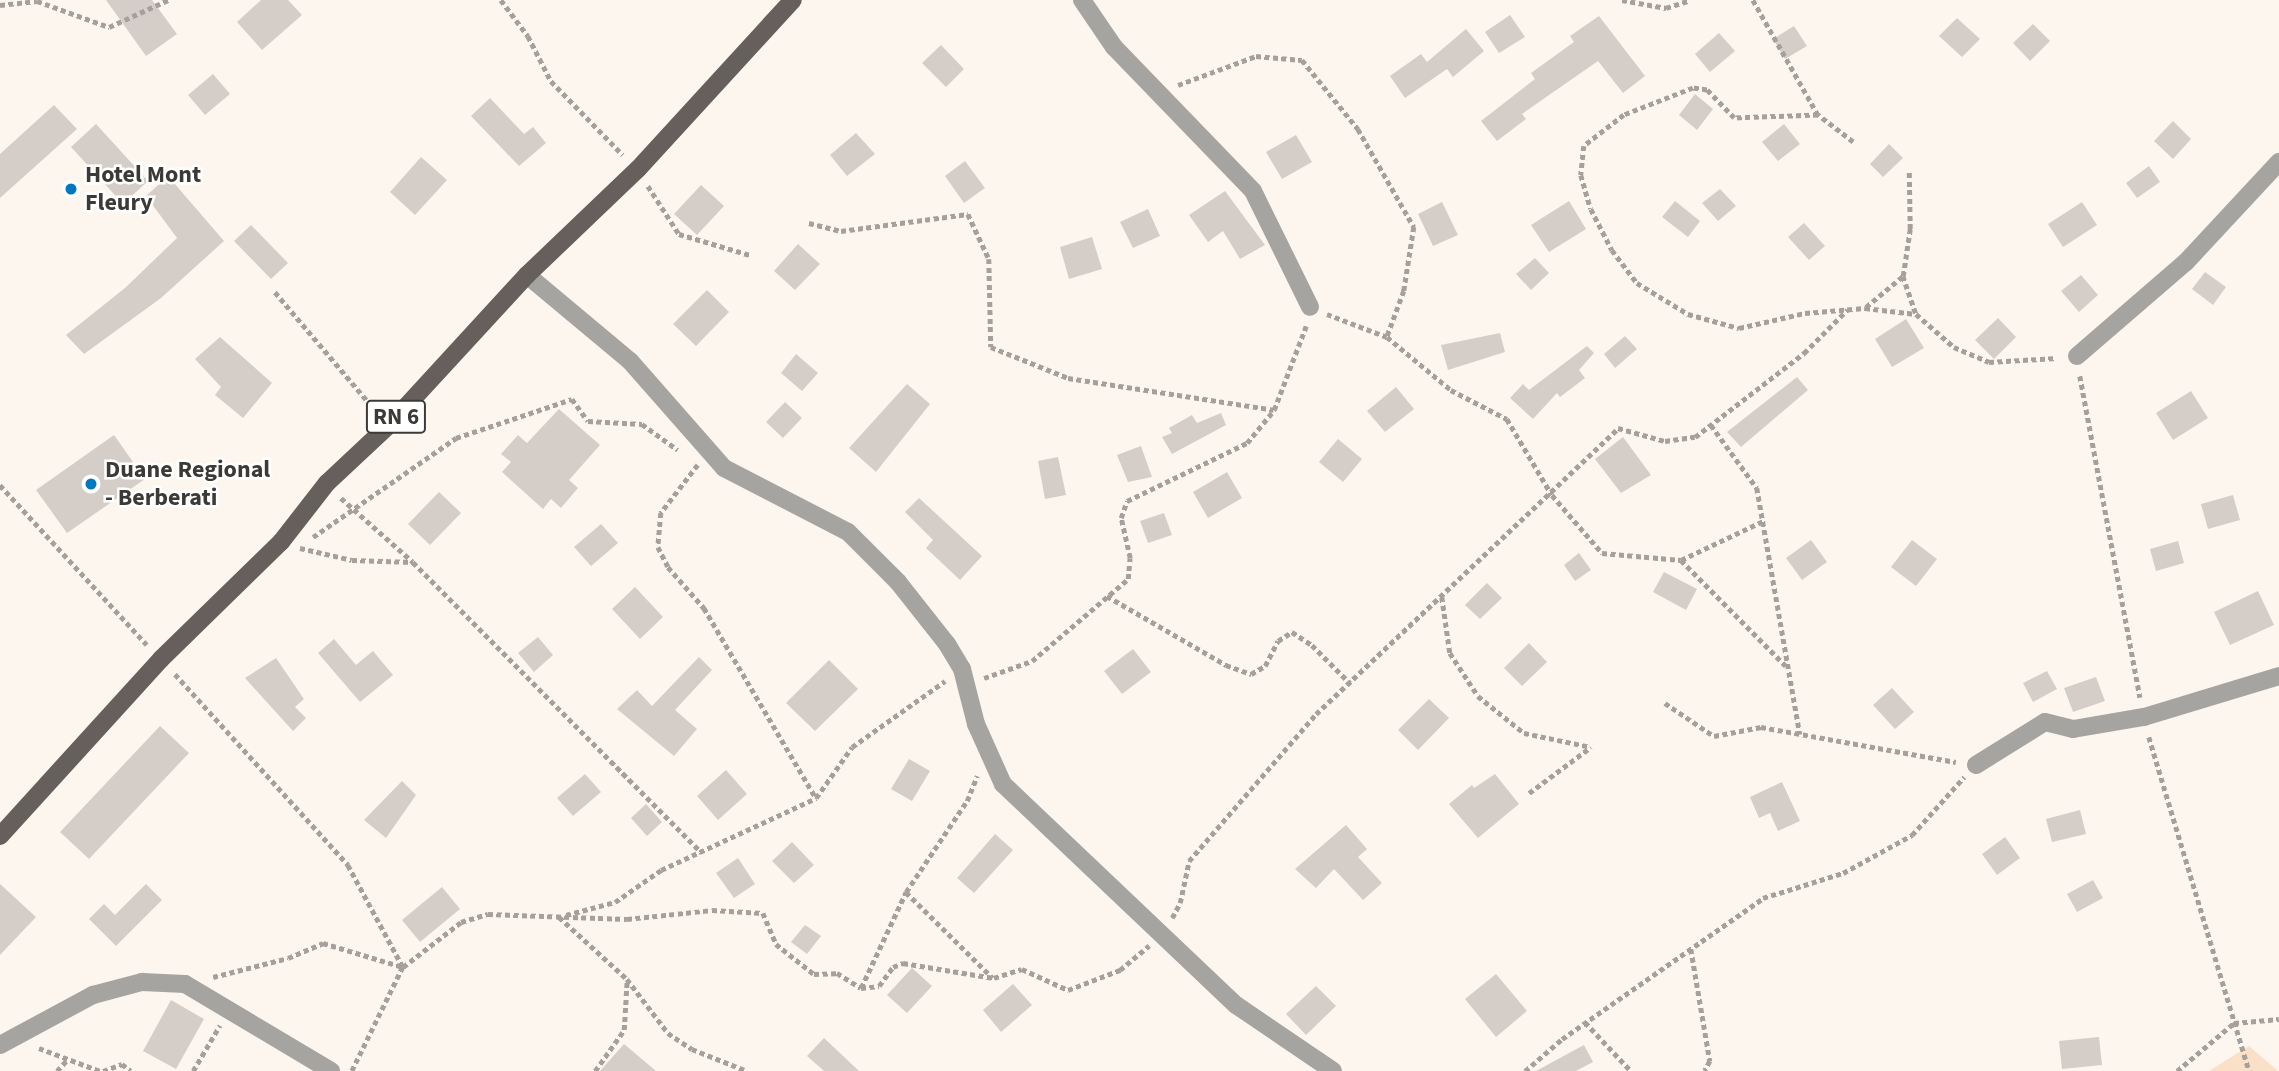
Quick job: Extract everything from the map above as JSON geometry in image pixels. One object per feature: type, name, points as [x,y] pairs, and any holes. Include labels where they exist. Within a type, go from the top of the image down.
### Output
[{"type":"main road","name":"RN 6","points":[[0,836],[161,659],[281,542],[327,483],[388,425],[527,275],[638,169],[793,0]]},
{"type":"street","points":[[1082,0],[1114,47],[1253,191],[1310,307]]},
{"type":"street","points":[[2077,356],[2186,262],[2279,162]]},
{"type":"street","points":[[527,275],[630,361],[723,468],[848,532],[898,582],[964,676],[975,724],[1003,784],[1236,1005],[1333,1071]]},
{"type":"street","points":[[1976,765],[2045,722],[2073,729],[2144,717],[2279,676]]},
{"type":"street","points":[[7,1041],[93,995],[142,982],[185,984],[331,1071]]},
{"type":"path","points":[[0,5],[37,1],[109,27],[168,0]]},
{"type":"path","points":[[501,0],[551,81],[638,169],[679,233],[750,255]]},
{"type":"path","points":[[1622,0],[1666,8],[1690,0]]},
{"type":"path","points":[[1753,0],[1818,115],[1853,142]]},
{"type":"path","points":[[1157,92],[1256,56],[1301,60],[1358,129],[1414,227],[1404,291],[1387,337]]},
{"type":"path","points":[[1818,115],[1734,118],[1707,90],[1693,88],[1624,115],[1584,146],[1581,175],[1591,209],[1620,261],[1637,283],[1688,314],[1739,328],[1805,313],[1865,308],[1916,314]]},
{"type":"path","points":[[1909,172],[1910,229],[1903,276],[1916,314],[1954,347],[1989,362],[2077,356]]},
{"type":"path","points":[[809,223],[841,231],[968,214],[989,259],[991,347],[1068,378],[1274,410]]},
{"type":"path","points":[[1865,308],[1903,276]]},
{"type":"path","points":[[275,292],[388,425]]},
{"type":"path","points":[[747,1071],[692,1049],[668,1033],[627,979],[559,917],[615,902],[661,870],[816,798],[852,747],[964,676],[1032,662],[1128,579],[1130,558],[1121,518],[1127,501],[1247,443],[1274,410],[1304,337],[1310,307],[1387,337],[1451,390],[1507,419],[1552,495],[1602,553],[1681,561],[1763,521]]},
{"type":"path","points":[[1618,428],[1665,442],[1695,437],[1804,353],[1847,310]]},
{"type":"path","points":[[299,548],[350,509],[456,438],[572,399],[588,421],[642,424],[698,464]]},
{"type":"path","points":[[1712,425],[1757,488],[1800,735]]},
{"type":"path","points":[[723,468],[702,460],[698,464],[661,513],[658,547],[668,567],[704,608],[816,798]]},
{"type":"path","points":[[327,483],[350,509],[413,562],[702,853]]},
{"type":"path","points":[[0,485],[348,865],[403,967]]},
{"type":"path","points":[[281,542],[352,560],[413,562]]},
{"type":"path","points":[[1681,561],[1788,668]]},
{"type":"path","points":[[1107,596],[1226,665],[1251,674],[1265,666],[1278,641],[1292,632],[1312,645],[1350,683]]},
{"type":"path","points":[[1442,597],[1450,653],[1478,696],[1524,733],[1591,747],[1530,793]]},
{"type":"path","points":[[1665,703],[1714,736],[1760,727],[1976,765]]},
{"type":"path","points":[[861,988],[906,892],[967,801],[987,749]]},
{"type":"path","points":[[1525,1071],[1585,1022],[1763,898],[1843,873],[1912,835],[1976,765]]},
{"type":"path","points":[[906,892],[994,978]]},
{"type":"path","points":[[185,984],[288,958],[323,943],[403,967]]},
{"type":"path","points":[[1691,948],[1710,1061],[1704,1071]]},
{"type":"path","points":[[352,1071],[403,967]]},
{"type":"path","points":[[595,1071],[624,1030],[627,979]]},
{"type":"path","points":[[193,1071],[229,1009]]},
{"type":"path","points":[[2178,1071],[2234,1023],[2279,1018]]},
{"type":"path","points":[[1585,1022],[1631,1071]]},
{"type":"path","points":[[7,1041],[102,1071],[122,1064],[131,1071]]},
{"type":"path","points":[[57,1071],[67,1060]]},
{"type":"shaded area","points":[[2249,1046],[2278,1071],[2209,1071]]},
{"type":"building","points":[[106,0],[152,0],[177,34],[146,56]]},
{"type":"building","points":[[261,0],[288,0],[302,15],[262,50],[237,22]]},
{"type":"building","points":[[1510,15],[1525,37],[1499,53],[1485,32]]},
{"type":"building","points":[[1599,16],[1645,76],[1623,93],[1598,61],[1522,114],[1526,119],[1497,141],[1481,121],[1535,79],[1531,73],[1574,42],[1570,36]]},
{"type":"building","points":[[1957,18],[1980,39],[1962,57],[1939,36]]},
{"type":"building","points":[[2033,24],[2050,41],[2030,61],[2013,43]]},
{"type":"building","points":[[1794,26],[1807,46],[1785,59],[1773,39]]},
{"type":"building","points":[[1466,29],[1484,51],[1453,77],[1447,69],[1405,98],[1390,76],[1421,54],[1427,62]]},
{"type":"building","points":[[1719,33],[1735,51],[1710,72],[1695,54]]},
{"type":"building","points":[[941,45],[964,69],[946,87],[922,63]]},
{"type":"building","points":[[213,74],[230,94],[205,115],[188,95]]},
{"type":"building","points":[[1695,94],[1713,109],[1697,130],[1679,115]]},
{"type":"building","points":[[490,98],[524,134],[533,127],[546,143],[519,166],[471,116]]},
{"type":"building","points":[[54,105],[77,129],[0,198],[0,154]]},
{"type":"building","points":[[2173,121],[2191,139],[2173,159],[2154,141]]},
{"type":"building","points":[[96,124],[148,181],[123,204],[71,147]]},
{"type":"building","points":[[1784,124],[1800,144],[1778,161],[1762,142]]},
{"type":"building","points":[[856,133],[875,154],[847,176],[830,155]]},
{"type":"building","points":[[1296,135],[1312,162],[1282,179],[1266,152]]},
{"type":"building","points":[[1889,144],[1903,158],[1883,177],[1870,164]]},
{"type":"building","points":[[421,157],[447,180],[415,215],[390,192]]},
{"type":"building","points":[[965,161],[985,188],[964,203],[945,176]]},
{"type":"building","points":[[2149,166],[2160,182],[2137,198],[2126,183]]},
{"type":"building","points":[[168,176],[224,241],[161,298],[84,354],[66,335],[125,288],[177,238],[146,196]]},
{"type":"building","points":[[701,185],[724,206],[697,235],[674,214]]},
{"type":"building","points":[[1720,189],[1736,206],[1718,221],[1702,203]]},
{"type":"building","points":[[1225,191],[1265,245],[1240,259],[1223,231],[1208,242],[1189,215]]},
{"type":"building","points":[[1569,201],[1586,229],[1549,252],[1531,225]]},
{"type":"building","points":[[1675,201],[1700,221],[1688,237],[1662,217]]},
{"type":"building","points":[[1442,202],[1458,235],[1433,246],[1418,214]]},
{"type":"building","points":[[2082,202],[2097,225],[2063,247],[2048,224]]},
{"type":"building","points":[[1148,209],[1160,236],[1133,248],[1120,222]]},
{"type":"building","points":[[1804,223],[1825,246],[1809,260],[1788,237]]},
{"type":"building","points":[[251,225],[288,263],[271,279],[234,241]]},
{"type":"building","points":[[1092,237],[1102,269],[1069,279],[1060,247]]},
{"type":"building","points":[[798,244],[820,264],[795,290],[774,271]]},
{"type":"building","points":[[1535,258],[1549,273],[1531,290],[1516,274]]},
{"type":"building","points":[[2205,272],[2226,287],[2213,305],[2192,289]]},
{"type":"building","points":[[2081,275],[2098,295],[2079,312],[2061,291]]},
{"type":"building","points":[[707,290],[729,312],[696,346],[673,324]]},
{"type":"building","points":[[1998,318],[2016,337],[1994,359],[1975,340]]},
{"type":"building","points":[[1906,319],[1924,348],[1892,367],[1875,339]]},
{"type":"building","points":[[1500,333],[1505,352],[1448,370],[1441,345]]},
{"type":"building","points":[[1625,336],[1637,349],[1615,368],[1604,354]]},
{"type":"building","points":[[220,337],[272,383],[243,418],[215,395],[221,387],[195,359]]},
{"type":"building","points":[[1587,346],[1594,353],[1579,370],[1585,378],[1560,397],[1557,393],[1533,419],[1510,398],[1523,384],[1529,390]]},
{"type":"building","points":[[796,354],[818,373],[802,391],[781,373]]},
{"type":"building","points":[[1797,377],[1808,390],[1741,447],[1727,432]]},
{"type":"building","points":[[907,384],[930,404],[876,472],[849,448]]},
{"type":"building","points":[[1396,387],[1414,409],[1385,432],[1367,411]]},
{"type":"building","points":[[2191,391],[2208,418],[2173,440],[2156,413]]},
{"type":"building","points":[[785,402],[802,418],[783,438],[766,422]]},
{"type":"building","points":[[559,409],[600,445],[569,480],[578,488],[561,508],[551,499],[543,509],[502,472],[511,462],[501,454],[518,435],[527,443]]},
{"type":"building","points":[[1221,413],[1226,425],[1172,454],[1162,437],[1172,433],[1169,428],[1192,415],[1197,423]]},
{"type":"building","name":"Duane Regional - Berberati","points":[[114,435],[145,479],[67,533],[36,490]]},
{"type":"building","points":[[1623,437],[1651,475],[1621,493],[1595,459]]},
{"type":"building","points":[[1338,439],[1362,459],[1343,482],[1319,462]]},
{"type":"building","points":[[1141,446],[1152,477],[1128,482],[1117,455]]},
{"type":"building","points":[[1058,457],[1066,495],[1045,499],[1038,461]]},
{"type":"building","points":[[1227,472],[1242,498],[1208,518],[1193,492]]},
{"type":"building","points":[[439,492],[461,513],[430,545],[408,524]]},
{"type":"building","points":[[2233,495],[2240,520],[2208,529],[2201,504]]},
{"type":"building","points":[[919,498],[982,556],[960,580],[926,548],[933,540],[905,512]]},
{"type":"building","points":[[1164,513],[1172,535],[1148,543],[1140,521]]},
{"type":"building","points":[[601,524],[618,543],[591,566],[574,547]]},
{"type":"building","points":[[1811,540],[1827,562],[1802,580],[1786,558]]},
{"type":"building","points":[[1912,540],[1937,559],[1916,586],[1891,567]]},
{"type":"building","points":[[2178,541],[2184,563],[2156,571],[2150,549]]},
{"type":"building","points":[[1579,553],[1591,570],[1575,581],[1564,565]]},
{"type":"building","points":[[1664,572],[1697,589],[1686,610],[1653,592]]},
{"type":"building","points":[[1487,583],[1502,598],[1480,619],[1465,605]]},
{"type":"building","points":[[635,587],[663,617],[640,639],[612,609]]},
{"type":"building","points":[[2258,591],[2274,625],[2230,645],[2214,612]]},
{"type":"building","points":[[538,637],[553,655],[534,672],[518,653]]},
{"type":"building","points":[[334,639],[356,665],[373,651],[393,675],[360,702],[318,653]]},
{"type":"building","points":[[1529,643],[1547,662],[1522,686],[1504,668]]},
{"type":"building","points":[[1133,649],[1151,672],[1122,694],[1104,671]]},
{"type":"building","points":[[699,657],[712,670],[675,710],[697,729],[674,756],[617,709],[637,690],[652,706]]},
{"type":"building","points":[[276,658],[304,699],[295,707],[306,718],[293,731],[245,678]]},
{"type":"building","points":[[829,660],[858,689],[815,731],[786,703]]},
{"type":"building","points":[[2047,671],[2057,689],[2033,702],[2023,683]]},
{"type":"building","points":[[2096,677],[2105,701],[2073,712],[2064,688]]},
{"type":"building","points":[[1892,688],[1914,712],[1895,729],[1873,705]]},
{"type":"building","points":[[1429,699],[1449,718],[1418,750],[1398,730]]},
{"type":"building","points":[[160,726],[189,753],[89,859],[60,832]]},
{"type":"building","points":[[909,759],[930,771],[912,801],[891,789]]},
{"type":"building","points":[[726,770],[747,794],[718,820],[697,796]]},
{"type":"building","points":[[585,774],[601,792],[573,816],[557,798]]},
{"type":"building","points":[[1495,774],[1519,804],[1478,838],[1449,804],[1472,785],[1474,788]]},
{"type":"building","points":[[402,781],[416,795],[386,838],[364,820]]},
{"type":"building","points":[[1782,782],[1800,821],[1778,831],[1770,813],[1759,818],[1750,797]]},
{"type":"building","points":[[646,804],[662,822],[647,836],[631,818]]},
{"type":"building","points":[[2080,810],[2086,834],[2052,842],[2046,819]]},
{"type":"building","points":[[1346,825],[1367,849],[1358,857],[1382,883],[1363,900],[1334,869],[1316,888],[1295,869]]},
{"type":"building","points":[[995,834],[1013,850],[974,893],[957,878]]},
{"type":"building","points":[[2005,837],[2020,858],[1997,875],[1982,854]]},
{"type":"building","points":[[792,842],[814,865],[794,883],[772,861]]},
{"type":"building","points":[[738,858],[755,884],[734,898],[716,873]]},
{"type":"building","points":[[2093,880],[2103,898],[2077,912],[2067,894]]},
{"type":"building","points":[[0,884],[36,917],[0,955]]},
{"type":"building","points":[[146,884],[162,900],[116,946],[89,919],[104,904],[115,915]]},
{"type":"building","points":[[442,887],[460,909],[420,942],[402,920]]},
{"type":"building","points":[[805,925],[821,936],[807,954],[791,942]]},
{"type":"building","points":[[912,968],[932,986],[907,1013],[887,995]]},
{"type":"building","points":[[1496,974],[1527,1011],[1496,1037],[1465,999]]},
{"type":"building","points":[[1013,984],[1032,1005],[1001,1032],[983,1010]]},
{"type":"building","points":[[1316,986],[1336,1006],[1306,1035],[1286,1014]]},
{"type":"building","points":[[171,1000],[204,1019],[176,1069],[143,1051]]},
{"type":"building","points":[[2099,1037],[2102,1065],[2062,1069],[2059,1041]]},
{"type":"building","points":[[824,1038],[859,1071],[824,1071],[807,1056]]},
{"type":"building","points":[[624,1044],[656,1071],[600,1071]]},
{"type":"building","points":[[1584,1045],[1593,1062],[1576,1071],[1536,1071]]},
{"type":"place","name":"Hotel Mont Fleury","points":[[71,189]]},
{"type":"place","name":"Duane Regional - Berberati","points":[[91,484]]}]
